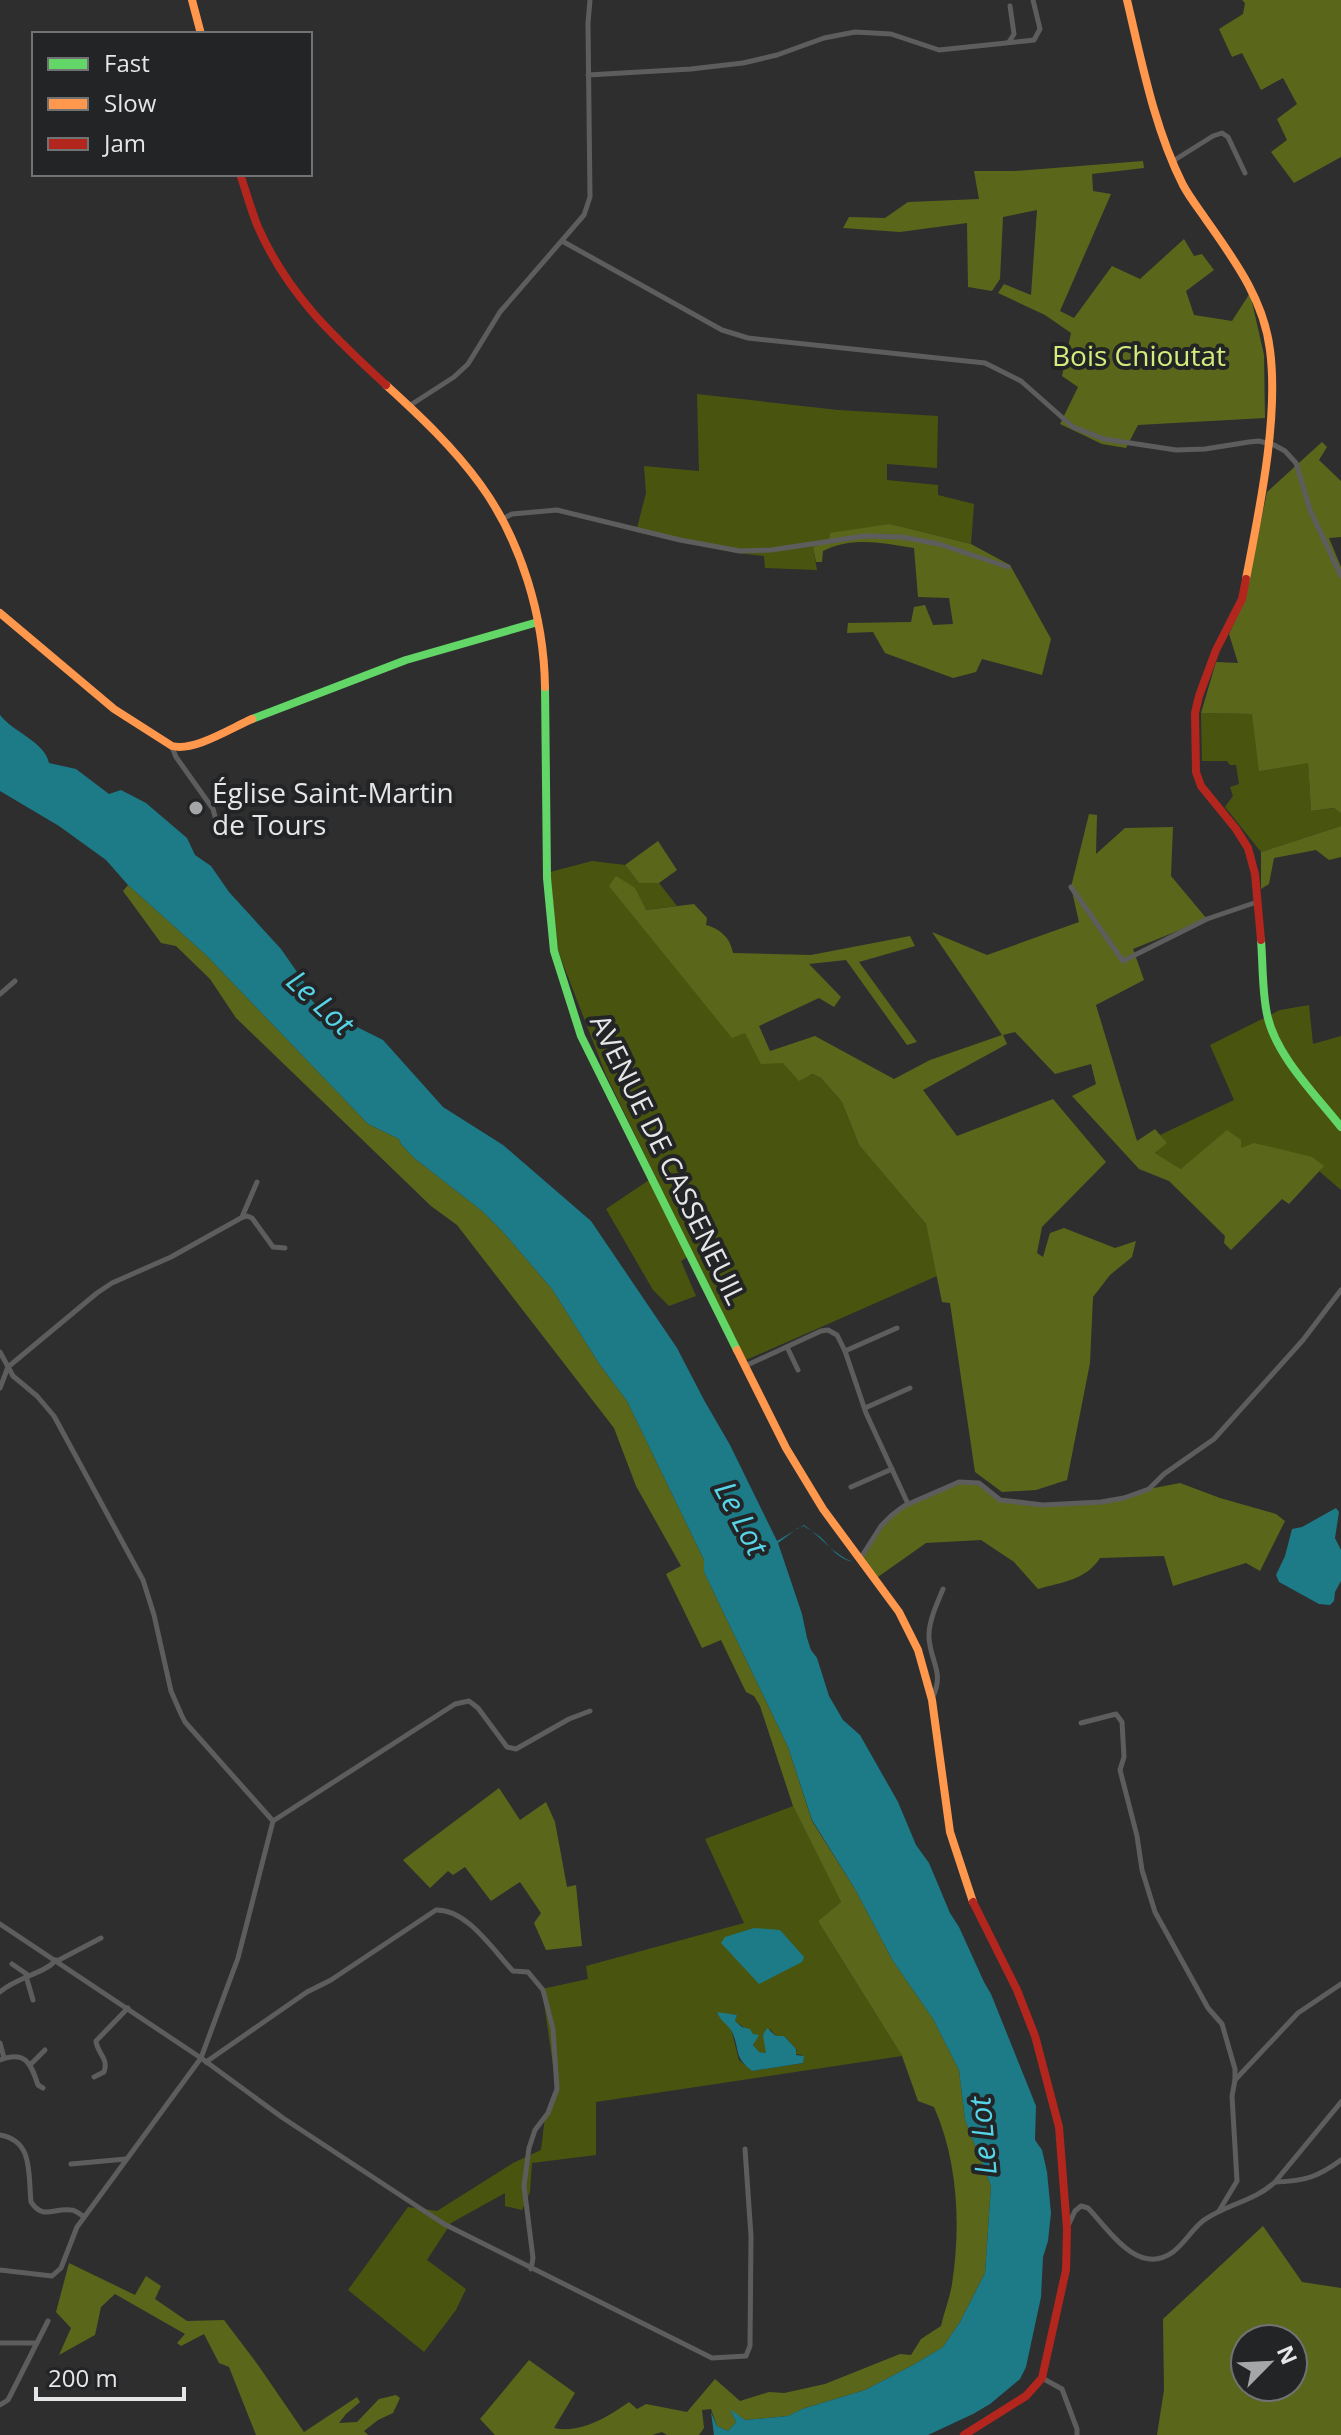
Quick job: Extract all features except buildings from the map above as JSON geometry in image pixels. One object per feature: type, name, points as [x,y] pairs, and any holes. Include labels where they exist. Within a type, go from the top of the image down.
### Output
[{"type":"main road","points":[[192,0],[200,32]]},
{"type":"main road","points":[[1127,0],[1157,122],[1184,187],[1247,279],[1261,312],[1270,349],[1272,394],[1268,443],[1242,599],[1216,650],[1195,713],[1198,780],[1248,848],[1255,874],[1267,1015],[1276,1039],[1297,1072],[1341,1127]]},
{"type":"main road","name":"AVENUE DE CASSENEUIL","points":[[241,176],[258,227],[291,286],[324,327],[433,428],[480,484],[502,519],[524,570],[538,622],[545,676],[547,878],[554,951],[581,1036],[786,1448],[823,1509],[899,1612],[918,1650],[932,1700],[950,1832],[974,1905],[1017,1990],[1035,2036],[1059,2127],[1067,2229],[1066,2270],[1042,2378]]},
{"type":"main road","points":[[0,613],[114,709],[180,748],[404,659],[538,622]]},
{"type":"main road","points":[[964,2435],[1026,2396],[1042,2378]]},
{"type":"street","points":[[409,406],[454,377],[468,364],[500,312],[584,215],[590,197],[590,0]]},
{"type":"street","points":[[588,75],[743,63],[824,38],[855,32],[891,34],[939,50],[1034,40],[1040,29],[1033,0]]},
{"type":"street","points":[[1009,43],[1014,34],[1010,6]]},
{"type":"street","points":[[1173,161],[1222,133],[1228,137],[1245,173]]},
{"type":"street","points":[[562,241],[722,330],[748,338],[985,363],[1021,381],[1073,427],[1104,439],[1176,450],[1249,442],[1268,443],[1285,451],[1296,463],[1310,510],[1341,576]]},
{"type":"street","points":[[502,519],[512,514],[557,510],[740,551],[771,550],[865,536],[902,537],[939,544],[1008,567]]},
{"type":"street","points":[[172,746],[176,757],[213,809],[220,835]]},
{"type":"street","points":[[1071,887],[1123,961],[1207,919],[1257,902]]},
{"type":"street","points":[[0,994],[15,981]]},
{"type":"street","points":[[241,1218],[257,1182]]},
{"type":"street","points":[[0,1388],[8,1367],[97,1293],[241,1218],[252,1218],[273,1247],[285,1248]]},
{"type":"street","points":[[860,1559],[881,1526],[892,1515],[908,1504],[959,1482],[979,1483],[1000,1500],[1043,1505],[1101,1502],[1149,1489],[1164,1474],[1214,1439],[1303,1340],[1341,1290]]},
{"type":"street","points":[[845,1351],[897,1328]]},
{"type":"street","points":[[745,1366],[821,1331],[828,1330],[837,1335],[865,1408],[908,1504]]},
{"type":"street","points":[[787,1347],[798,1370]]},
{"type":"street","points":[[0,1352],[13,1376],[37,1396],[54,1416],[143,1580],[171,1691],[185,1722],[273,1821]]},
{"type":"street","points":[[865,1408],[910,1388]]},
{"type":"street","points":[[851,1487],[892,1469]]},
{"type":"street","points":[[932,1700],[939,1685],[929,1635],[943,1589]]},
{"type":"street","points":[[204,2060],[238,1958],[273,1821],[455,1704],[469,1701],[478,1708],[507,1747],[516,1749],[569,1719],[590,1711]]},
{"type":"street","points":[[1081,1723],[1116,1714],[1122,1722],[1124,1757],[1120,1770],[1137,1836],[1142,1870],[1155,1912],[1208,2008],[1222,2024],[1235,2069],[1232,2096],[1237,2181],[1218,2212]]},
{"type":"street","points":[[0,2270],[56,2274],[77,2227],[204,2060],[436,1910],[448,1910],[462,1917],[513,1971],[528,1972],[543,1990],[548,2005],[553,2029],[557,2089],[529,2148],[524,2186],[533,2258],[531,2269]]},
{"type":"street","points":[[0,1924],[444,2224],[712,2358],[746,2356],[750,2346],[751,2236],[745,2149]]},
{"type":"street","points":[[0,1992],[27,1976],[50,1968],[56,1961],[101,1938]]},
{"type":"street","points":[[12,1964],[27,1976],[33,2000]]},
{"type":"street","points":[[1235,2080],[1298,2013],[1341,1984]]},
{"type":"street","points":[[94,2077],[104,2072],[106,2066],[103,2054],[96,2048],[96,2041],[128,2008]]},
{"type":"street","points":[[0,2043],[2,2059],[13,2056],[31,2064],[38,2085],[43,2088]]},
{"type":"street","points":[[31,2064],[45,2050]]},
{"type":"street","points":[[1067,2229],[1075,2211],[1081,2206],[1088,2208],[1130,2253],[1146,2260],[1173,2252],[1203,2221],[1263,2193],[1341,2102]]},
{"type":"street","points":[[0,2135],[18,2141],[24,2148],[31,2202],[35,2208],[42,2212],[73,2210],[84,2217]]},
{"type":"street","points":[[71,2164],[127,2159]]},
{"type":"street","points":[[1275,2182],[1314,2177],[1341,2160]]},
{"type":"street","points":[[0,2405],[8,2400],[48,2321]]},
{"type":"street","points":[[0,2343],[36,2343]]},
{"type":"street","points":[[1042,2378],[1062,2389],[1077,2435]]},
{"type":"green space","points":[[1242,0],[1341,0],[1341,157],[1294,183],[1271,152],[1287,140],[1277,119],[1297,104],[1283,78],[1261,90],[1242,53],[1232,57],[1219,29],[1243,14],[1245,3]]},
{"type":"green space","name":"Bois Chioutat","points":[[1143,161],[1144,168],[1092,174],[1093,191],[1111,194],[1060,311],[1074,318],[1112,266],[1140,279],[1184,239],[1194,256],[1202,254],[1214,270],[1186,291],[1194,315],[1232,321],[1250,293],[1264,355],[1265,418],[1138,425],[1126,448],[1102,444],[1060,424],[1078,387],[1062,376],[1071,333],[1045,315],[998,293],[1004,284],[1031,295],[1037,210],[1003,217],[1000,279],[992,291],[968,287],[967,223],[900,232],[843,228],[849,217],[885,218],[908,202],[979,199],[974,171],[1015,171]]},
{"type":"green space","points":[[697,394],[838,410],[938,416],[937,468],[887,464],[887,480],[938,485],[938,495],[974,504],[971,544],[890,524],[813,547],[817,570],[765,568],[764,556],[636,532],[646,493],[644,466],[699,471]]},
{"type":"green space","points":[[1322,442],[1327,447],[1319,460],[1341,481],[1341,537],[1329,538],[1341,567],[1341,813],[1334,808],[1311,811],[1308,763],[1259,771],[1252,714],[1201,713],[1216,662],[1238,663],[1229,634],[1245,599],[1267,492]]},
{"type":"green space","points":[[890,524],[971,544],[1010,565],[1051,639],[1042,675],[982,659],[976,672],[953,678],[885,653],[873,632],[847,633],[848,623],[911,622],[914,607],[925,605],[933,625],[953,624],[949,598],[918,597],[914,548],[856,542],[823,551],[822,562],[816,562],[813,547],[829,541],[830,533]]},
{"type":"green space","points":[[1201,713],[1252,714],[1308,763],[1311,811],[1335,808],[1341,813],[1341,826],[1261,852],[1225,807],[1233,796],[1230,787],[1239,784],[1236,765],[1230,765],[1227,761],[1202,761]]},
{"type":"green space","points":[[1089,814],[1097,815],[1096,854],[1125,828],[1173,827],[1171,876],[1207,919],[1133,949],[1144,980],[1096,1005],[1137,1141],[1155,1129],[1167,1143],[1155,1153],[1181,1169],[1227,1130],[1241,1140],[1241,1148],[1254,1143],[1312,1157],[1324,1166],[1289,1204],[1282,1199],[1231,1250],[1224,1243],[1225,1236],[1169,1181],[1139,1169],[1072,1096],[1096,1084],[1091,1064],[1055,1074],[1015,1032],[1003,1035],[1007,1044],[923,1090],[957,1136],[1053,1099],[1106,1162],[1042,1227],[1037,1253],[1043,1257],[1050,1233],[1064,1228],[1115,1248],[1136,1241],[1132,1257],[1110,1275],[1093,1297],[1090,1363],[1067,1480],[1036,1490],[1002,1492],[975,1472],[950,1303],[942,1302],[926,1224],[859,1145],[842,1102],[821,1078],[812,1074],[799,1081],[783,1063],[761,1064],[745,1033],[732,1038],[609,886],[616,876],[635,888],[646,910],[694,904],[707,918],[706,925],[727,939],[733,953],[811,955],[910,936],[915,946],[859,962],[917,1042],[907,1045],[846,960],[809,964],[841,997],[834,1007],[819,998],[759,1026],[770,1051],[815,1036],[894,1079],[930,1060],[1002,1035],[932,932],[987,955],[1079,922],[1071,887]]},
{"type":"green space","points":[[1341,826],[1341,857],[1329,860],[1316,850],[1274,858],[1269,884],[1261,889],[1261,852]]},
{"type":"green space","points":[[658,841],[677,870],[659,883],[639,883],[625,865]]},
{"type":"green space","points":[[592,861],[625,865],[639,883],[659,883],[677,906],[645,910],[616,876],[745,1033],[783,1063],[821,1078],[842,1102],[859,1145],[926,1224],[937,1276],[746,1360],[692,1254],[681,1261],[696,1296],[669,1306],[653,1290],[606,1209],[655,1176],[606,1075],[558,951],[550,872]]},
{"type":"green space","points":[[128,885],[206,955],[368,1124],[399,1139],[414,1158],[482,1211],[552,1289],[600,1365],[627,1401],[704,1560],[704,1572],[788,1747],[812,1821],[855,1889],[893,1961],[933,2019],[959,2070],[965,2120],[991,2186],[985,2273],[960,2322],[943,2347],[865,2390],[788,2416],[745,2420],[731,2411],[736,2422],[728,2431],[717,2426],[711,2409],[702,2410],[704,2428],[699,2435],[667,2435],[662,2432],[652,2435],[495,2435],[480,2419],[529,2360],[575,2393],[554,2428],[574,2429],[593,2423],[629,2402],[637,2409],[646,2404],[687,2412],[715,2379],[740,2401],[769,2392],[784,2393],[825,2384],[900,2354],[911,2355],[921,2339],[941,2326],[951,2289],[957,2217],[948,2149],[934,2107],[918,2101],[902,2056],[818,1921],[841,1902],[793,1806],[760,1706],[754,1696],[746,1692],[721,1640],[702,1648],[666,1574],[681,1566],[636,1486],[614,1428],[457,1225],[431,1206],[236,1018],[210,979],[176,946],[161,943],[123,891]]},
{"type":"green space","points":[[1309,1005],[1313,1044],[1341,1036],[1341,1190],[1319,1171],[1323,1166],[1241,1148],[1181,1169],[1155,1153],[1166,1143],[1160,1135],[1234,1100],[1210,1045],[1280,1010]]},
{"type":"green space","points":[[959,1482],[979,1483],[1000,1500],[1043,1505],[1101,1502],[1180,1483],[1276,1514],[1285,1521],[1260,1571],[1246,1563],[1173,1586],[1164,1556],[1100,1558],[1081,1576],[1038,1589],[1014,1562],[981,1540],[926,1543],[875,1579],[860,1559],[881,1526],[904,1506]]},
{"type":"green space","points":[[499,1788],[520,1820],[546,1802],[555,1822],[567,1887],[576,1885],[582,1946],[546,1950],[534,1923],[541,1913],[520,1882],[491,1901],[465,1867],[453,1875],[448,1871],[430,1888],[403,1860]]},
{"type":"green space","points":[[793,1806],[841,1902],[818,1921],[902,2056],[596,2102],[596,2155],[532,2163],[530,2192],[522,2210],[505,2206],[505,2193],[451,2223],[427,2260],[466,2289],[456,2310],[424,2352],[348,2290],[408,2207],[437,2211],[513,2163],[541,2150],[545,2117],[557,2093],[542,1989],[588,1979],[586,1966],[744,1923],[705,1839]],"holes":[[[717,2013],[737,2015],[735,2021],[753,2034],[754,2048],[759,2052],[766,2053],[770,2029],[776,2036],[784,2036],[797,2050],[795,2054],[802,2055],[803,2063],[752,2071],[739,2060],[731,2029]]]},
{"type":"green space","points":[[1263,2226],[1302,2282],[1341,2288],[1341,2435],[1157,2435],[1164,2390],[1163,2319]]},
{"type":"green space","points":[[69,2263],[135,2295],[146,2276],[161,2286],[155,2299],[187,2321],[224,2320],[304,2432],[357,2397],[360,2402],[339,2423],[357,2422],[379,2399],[396,2395],[400,2398],[393,2413],[364,2431],[368,2435],[256,2435],[229,2367],[219,2363],[204,2334],[181,2346],[177,2343],[185,2334],[115,2294],[101,2307],[95,2335],[59,2355],[71,2328],[56,2312]]},
{"type":"water","name":"Le Lot","points":[[0,715],[35,743],[49,763],[76,769],[109,794],[121,790],[146,803],[187,838],[195,855],[211,866],[229,892],[281,949],[304,982],[303,994],[325,1016],[341,1019],[383,1040],[443,1107],[503,1145],[591,1221],[677,1348],[730,1445],[777,1541],[794,1531],[778,1543],[811,1650],[817,1658],[829,1696],[843,1720],[860,1735],[898,1802],[916,1845],[929,1863],[950,1913],[991,1994],[1036,2106],[1035,2140],[1042,2150],[1047,2172],[1051,2213],[1043,2257],[1041,2297],[1026,2367],[1020,2379],[973,2414],[928,2435],[714,2435],[711,2412],[717,2426],[728,2431],[736,2422],[730,2409],[745,2420],[788,2416],[865,2390],[943,2347],[960,2322],[985,2273],[991,2186],[965,2120],[959,2070],[933,2019],[893,1961],[855,1889],[812,1820],[788,1747],[704,1572],[704,1560],[627,1401],[600,1365],[552,1289],[482,1211],[414,1158],[399,1139],[368,1124],[206,955],[128,885],[106,860],[59,826],[0,791]]},
{"type":"water","points":[[1336,1508],[1339,1512],[1335,1538],[1341,1550],[1341,1581],[1334,1601],[1330,1605],[1319,1604],[1279,1582],[1276,1575],[1292,1529],[1302,1527]]},
{"type":"water","points":[[754,1928],[780,1930],[804,1957],[802,1962],[759,1984],[721,1943],[725,1937]]},
{"type":"water","points":[[717,2012],[737,2015],[735,2021],[759,2035],[753,2045],[759,2052],[766,2053],[763,2035],[767,2028],[776,2036],[784,2036],[796,2049],[796,2055],[804,2056],[803,2063],[752,2071],[740,2057],[732,2032]]},
{"type":"traffic: fast","points":[[252,719],[406,660],[538,622]]},
{"type":"traffic: fast","points":[[545,687],[547,878],[554,951],[581,1036],[737,1350]]},
{"type":"traffic: fast","points":[[1261,940],[1264,996],[1271,1029],[1287,1059],[1341,1127]]},
{"type":"traffic: slow","points":[[192,0],[200,32]]},
{"type":"traffic: slow","points":[[1127,0],[1150,94],[1173,163],[1183,185],[1247,282],[1267,332],[1272,377],[1270,435],[1246,579]]},
{"type":"traffic: slow","points":[[386,385],[459,457],[495,506],[528,580],[540,634],[545,687]]},
{"type":"traffic: slow","points":[[0,613],[114,709],[172,746],[191,746],[252,719]]},
{"type":"traffic: slow","points":[[737,1350],[786,1448],[823,1509],[899,1612],[918,1650],[932,1700],[950,1832],[973,1902]]},
{"type":"traffic: jam","points":[[241,176],[258,227],[283,273],[313,313],[386,385]]},
{"type":"traffic: jam","points":[[1246,579],[1242,599],[1216,650],[1199,696],[1195,713],[1196,772],[1201,786],[1248,848],[1255,874],[1261,940]]},
{"type":"traffic: jam","points":[[964,2435],[1026,2396],[1042,2378],[1066,2270],[1067,2229],[1059,2127],[1035,2036],[1017,1990],[973,1902]]},
{"type":"place","name":"Église Saint-Martin de Tours","points":[[196,808]]}]
